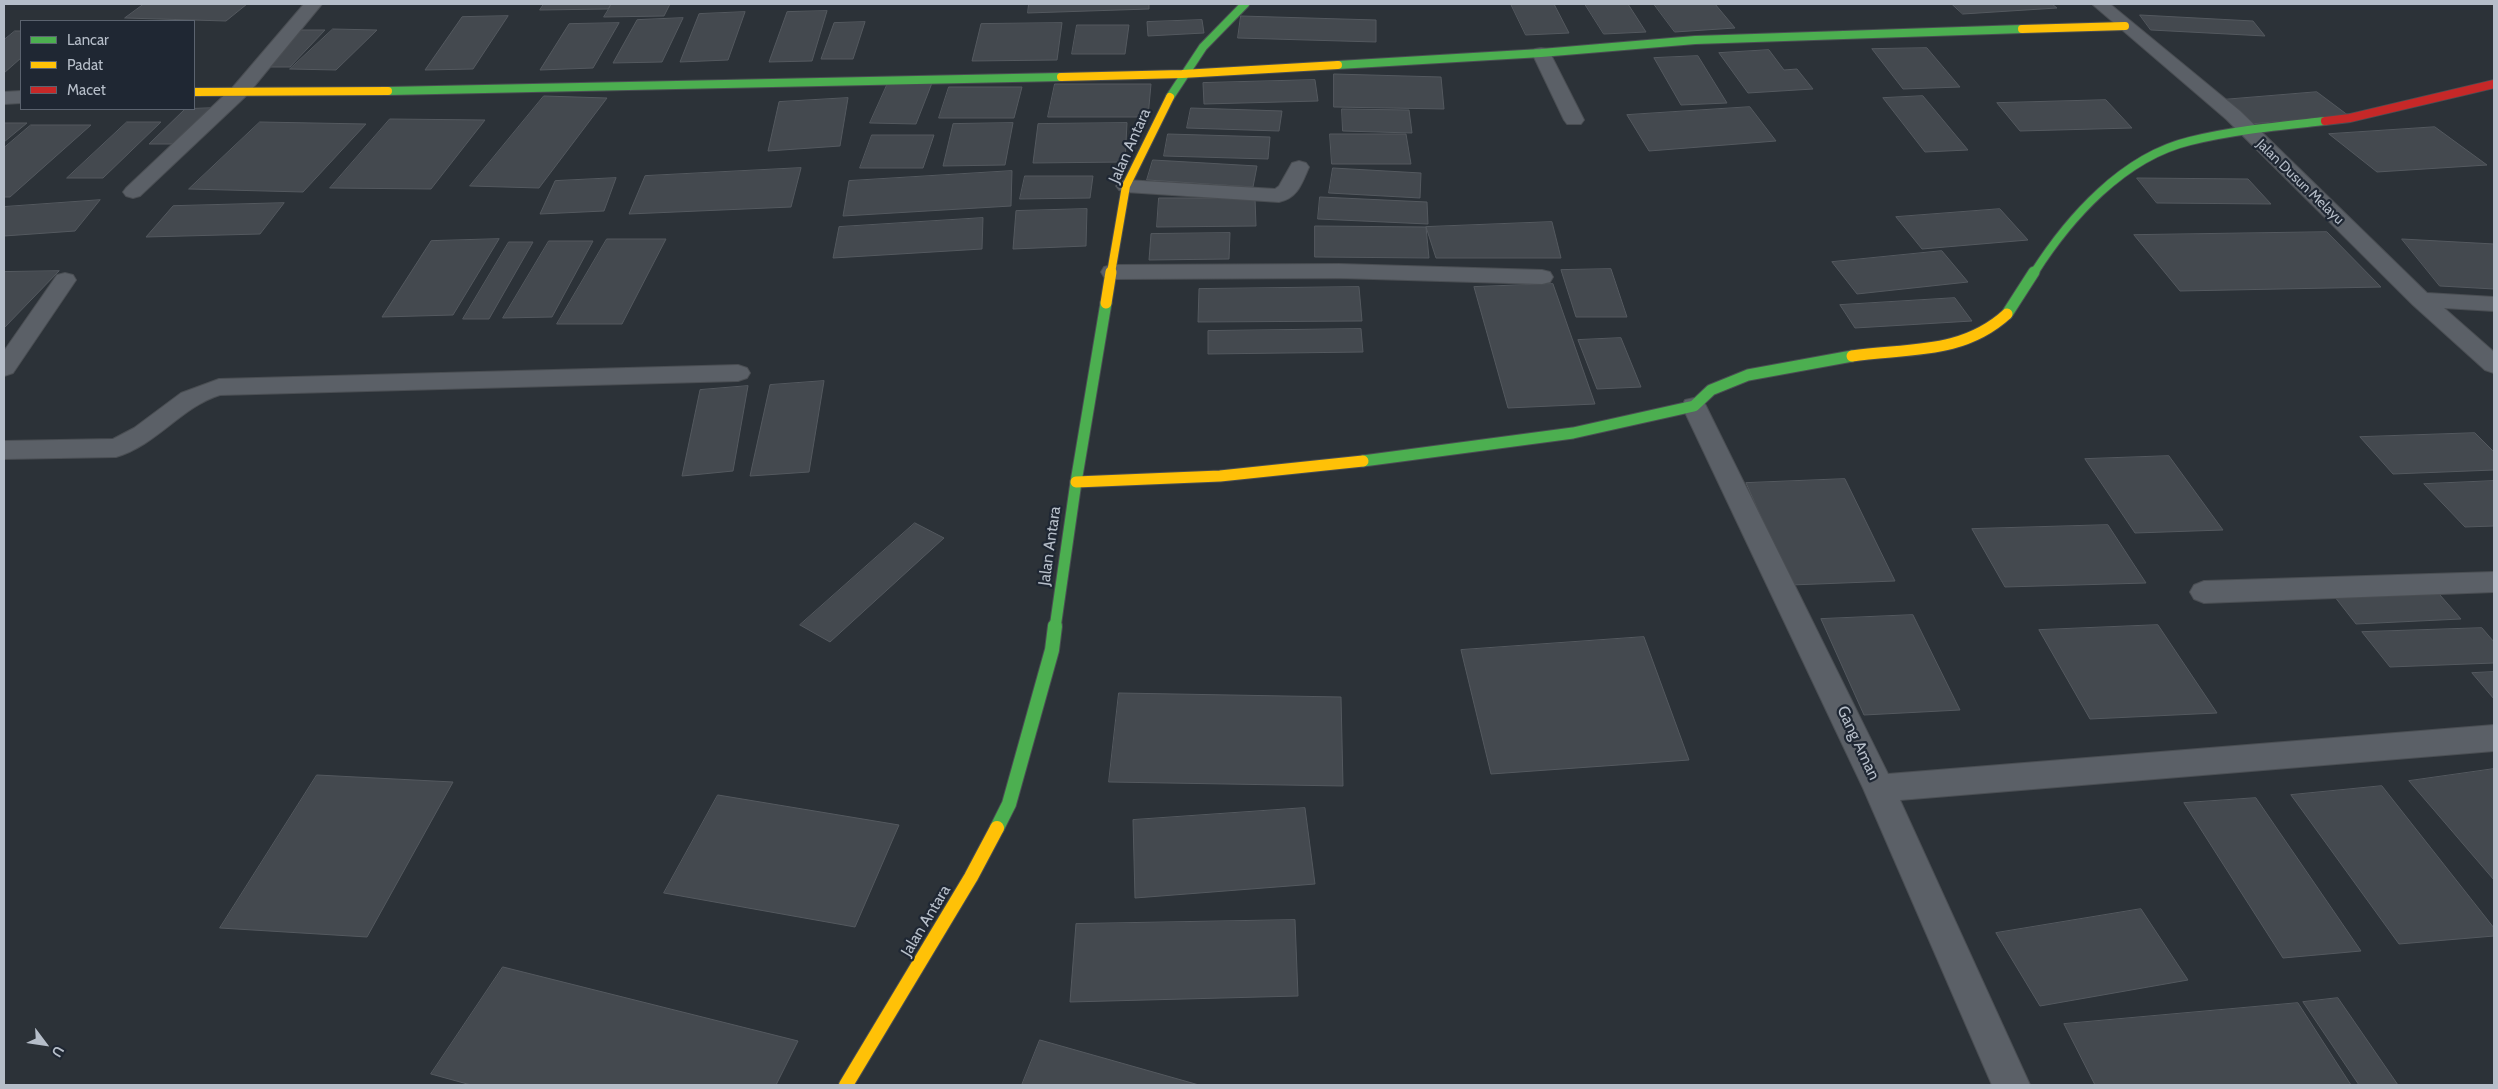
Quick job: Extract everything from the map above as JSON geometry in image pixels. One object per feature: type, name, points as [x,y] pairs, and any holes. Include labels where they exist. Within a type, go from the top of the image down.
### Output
[{"type":"street","points":[[133,192],[240,91],[313,4]]},
{"type":"street","name":"Jalan Antara","points":[[846,1085],[971,877],[1009,804],[1052,650],[1076,482],[1126,186],[1182,74],[1210,37],[1245,4]]},
{"type":"street","name":"Jalan Dusun Melayu","points":[[2100,4],[2233,115],[2255,139],[2421,300],[2494,365]]},
{"type":"street","points":[[195,92],[384,91],[1182,74],[1541,53],[1695,40],[2125,26]]},
{"type":"street","points":[[1541,53],[1574,120]]},
{"type":"street","points":[[1076,482],[1149,482],[1275,472],[1573,433],[1694,406],[1711,390],[1748,375],[1872,352],[1945,346],[1975,337],[1992,329],[2011,309],[2055,240],[2109,185],[2146,158],[2188,141],[2255,139],[2494,84]]},
{"type":"street","points":[[4,98],[20,97]]},
{"type":"street","points":[[1126,186],[1279,196],[1288,190],[1299,167]]},
{"type":"street","points":[[1112,272],[1339,271],[1542,277]]},
{"type":"street","points":[[4,368],[65,280]]},
{"type":"street","points":[[2421,300],[2494,304]]},
{"type":"street","points":[[4,450],[116,448],[126,446],[145,434],[191,397],[220,387],[738,373]]},
{"type":"street","name":"Gang Aman","points":[[1694,406],[1879,788],[2011,1085]]},
{"type":"street","points":[[2204,592],[2494,582]]},
{"type":"street","points":[[1879,788],[2494,738]]},
{"type":"building","points":[[144,4],[247,4],[226,21],[125,18]]},
{"type":"building","points":[[544,4],[611,4],[608,9],[540,10]]},
{"type":"building","points":[[612,4],[670,4],[664,16],[604,17]]},
{"type":"building","points":[[1029,4],[1149,4],[1149,9],[1028,13]]},
{"type":"building","points":[[1511,4],[1554,4],[1569,33],[1526,35]]},
{"type":"building","points":[[1585,4],[1628,4],[1646,32],[1604,34]]},
{"type":"building","points":[[1654,4],[1715,4],[1735,28],[1675,32]]},
{"type":"building","points":[[1952,4],[2052,4],[2057,8],[1963,14]]},
{"type":"building","points":[[827,11],[812,61],[769,62],[787,12]]},
{"type":"building","points":[[745,12],[728,60],[680,62],[699,14]]},
{"type":"building","points":[[2140,15],[2253,21],[2265,36],[2151,30]]},
{"type":"building","points":[[508,16],[473,69],[425,70],[462,17]]},
{"type":"building","points":[[1241,16],[1376,20],[1376,42],[1238,38]]},
{"type":"building","points":[[683,18],[662,62],[613,63],[637,20]]},
{"type":"building","points":[[1202,20],[1204,33],[1148,36],[1147,22]]},
{"type":"building","points":[[865,22],[853,59],[821,59],[834,23]]},
{"type":"building","points":[[619,23],[593,68],[540,70],[569,24]]},
{"type":"building","points":[[1062,23],[1057,60],[972,61],[981,24]]},
{"type":"building","points":[[1077,25],[1129,25],[1125,54],[1072,54]]},
{"type":"building","points":[[333,29],[377,30],[336,70],[290,69]]},
{"type":"building","points":[[297,30],[325,30],[290,67],[261,67]]},
{"type":"building","points":[[15,31],[20,31],[20,59],[4,73],[4,40]]},
{"type":"building","points":[[1927,48],[1960,87],[1903,89],[1872,49]]},
{"type":"building","points":[[1769,50],[1784,70],[1797,69],[1813,89],[1748,93],[1719,53]]},
{"type":"building","points":[[1698,56],[1727,103],[1681,105],[1654,58]]},
{"type":"building","points":[[1334,74],[1441,77],[1444,109],[1334,107]]},
{"type":"building","points":[[1315,80],[1318,101],[1204,104],[1203,83]]},
{"type":"building","points":[[888,83],[932,83],[916,124],[870,123]]},
{"type":"building","points":[[1055,84],[1151,84],[1148,117],[1048,117]]},
{"type":"building","points":[[949,87],[1022,87],[1014,118],[939,118]]},
{"type":"building","points":[[2317,92],[2349,116],[2250,124],[2220,100]]},
{"type":"building","points":[[544,96],[607,98],[539,188],[470,186]]},
{"type":"building","points":[[1923,96],[1968,150],[1925,152],[1883,98]]},
{"type":"building","points":[[848,98],[840,146],[768,151],[779,102]]},
{"type":"building","points":[[2106,100],[2132,128],[2020,131],[1997,103]]},
{"type":"building","points":[[1750,107],[1776,141],[1649,151],[1627,115]]},
{"type":"building","points":[[213,108],[179,144],[149,144],[184,110]]},
{"type":"building","points":[[1191,108],[1282,111],[1279,131],[1187,128]]},
{"type":"building","points":[[1342,109],[1409,110],[1412,133],[1343,131]]},
{"type":"building","points":[[390,119],[485,120],[431,189],[330,188]]},
{"type":"building","points":[[127,122],[161,122],[103,178],[67,178]]},
{"type":"building","points":[[260,122],[366,124],[303,192],[189,189]]},
{"type":"building","points":[[4,123],[27,123],[4,142]]},
{"type":"building","points":[[1013,123],[1005,165],[943,166],[953,124]]},
{"type":"building","points":[[1127,123],[1125,162],[1033,163],[1038,124]]},
{"type":"building","points":[[31,125],[91,125],[10,197],[4,197],[4,148]]},
{"type":"building","points":[[2435,127],[2487,165],[2377,172],[2329,134]]},
{"type":"building","points":[[1168,134],[1270,137],[1268,159],[1164,156]]},
{"type":"building","points":[[1330,134],[1406,134],[1411,164],[1332,164]]},
{"type":"building","points":[[872,135],[934,135],[923,168],[860,168]]},
{"type":"building","points":[[1153,160],[1257,166],[1253,187],[1147,180]]},
{"type":"building","points":[[801,168],[791,207],[629,214],[645,176]]},
{"type":"building","points":[[1333,168],[1421,173],[1420,198],[1329,193]]},
{"type":"building","points":[[1012,171],[1011,206],[843,216],[849,181]]},
{"type":"building","points":[[1025,176],[1093,176],[1090,198],[1020,199]]},
{"type":"building","points":[[616,178],[604,211],[540,214],[555,181]]},
{"type":"building","points":[[2137,178],[2248,179],[2271,204],[2157,203]]},
{"type":"building","points":[[1320,197],[1427,202],[1428,224],[1318,219]]},
{"type":"building","points":[[1159,198],[1255,198],[1256,226],[1157,227]]},
{"type":"building","points":[[100,200],[75,231],[4,236],[4,207]]},
{"type":"building","points":[[284,203],[260,234],[146,237],[173,206]]},
{"type":"building","points":[[1087,209],[1086,246],[1013,249],[1016,211]]},
{"type":"building","points":[[2000,209],[2028,240],[1922,249],[1896,217]]},
{"type":"building","points":[[983,218],[982,249],[833,258],[839,227]]},
{"type":"building","points":[[1552,222],[1561,258],[1436,258],[1426,227]]},
{"type":"building","points":[[1315,226],[1426,227],[1429,258],[1315,257]]},
{"type":"building","points":[[2327,232],[2381,287],[2180,291],[2134,235]]},
{"type":"building","points":[[1230,233],[1229,259],[1149,260],[1151,234]]},
{"type":"building","points":[[499,239],[453,315],[382,317],[431,241]]},
{"type":"building","points":[[607,239],[666,239],[622,324],[557,324]]},
{"type":"building","points":[[2402,239],[2494,244],[2494,289],[2440,286]]},
{"type":"building","points":[[549,241],[593,241],[552,317],[503,318]]},
{"type":"building","points":[[509,242],[533,242],[489,319],[463,319]]},
{"type":"building","points":[[1942,251],[1968,282],[1857,294],[1832,262]]},
{"type":"building","points":[[1611,269],[1627,317],[1576,317],[1561,270]]},
{"type":"building","points":[[59,271],[4,328],[4,272]]},
{"type":"building","points":[[1553,284],[1595,404],[1508,408],[1474,287]]},
{"type":"building","points":[[1359,287],[1362,321],[1198,322],[1199,289]]},
{"type":"building","points":[[1955,298],[1972,321],[1855,328],[1840,305]]},
{"type":"building","points":[[1361,329],[1363,352],[1208,354],[1208,331]]},
{"type":"building","points":[[1621,338],[1641,387],[1597,389],[1578,340]]},
{"type":"building","points":[[824,381],[809,472],[750,476],[770,385]]},
{"type":"building","points":[[748,386],[733,471],[682,476],[700,390]]},
{"type":"building","points":[[2475,433],[2494,452],[2494,470],[2393,474],[2360,437]]},
{"type":"building","points":[[2169,456],[2223,530],[2135,533],[2085,459]]},
{"type":"building","points":[[1845,479],[1895,581],[1791,585],[1746,483]]},
{"type":"building","points":[[2494,481],[2494,526],[2465,527],[2424,484]]},
{"type":"building","points":[[915,523],[944,538],[830,642],[800,625]]},
{"type":"building","points":[[2108,525],[2146,583],[2005,587],[1972,529]]},
{"type":"building","points":[[2433,587],[2461,619],[2356,624],[2331,592]]},
{"type":"building","points":[[1913,615],[1960,710],[1864,715],[1821,619]]},
{"type":"building","points":[[2158,625],[2217,713],[2090,719],[2039,630]]},
{"type":"building","points":[[2482,628],[2494,642],[2494,663],[2390,667],[2362,632]]},
{"type":"building","points":[[1644,637],[1689,760],[1491,774],[1461,650]]},
{"type":"building","points":[[2494,672],[2494,699],[2472,673]]},
{"type":"building","points":[[1119,693],[1341,697],[1343,786],[1109,782]]},
{"type":"building","points":[[2494,769],[2494,880],[2409,781]]},
{"type":"building","points":[[317,775],[453,782],[367,937],[220,928]]},
{"type":"building","points":[[2382,786],[2494,928],[2494,936],[2399,944],[2291,795]]},
{"type":"building","points":[[718,795],[899,825],[855,927],[664,893]]},
{"type":"building","points":[[2256,798],[2361,951],[2283,958],[2184,803]]},
{"type":"building","points":[[1305,808],[1315,884],[1135,898],[1133,820]]},
{"type":"building","points":[[2141,909],[2188,980],[2040,1006],[1996,933]]},
{"type":"building","points":[[1295,920],[1298,996],[1070,1002],[1076,924]]},
{"type":"building","points":[[503,967],[798,1041],[776,1085],[471,1085],[431,1074]]},
{"type":"building","points":[[2338,998],[2398,1085],[2359,1085],[2303,1002]]},
{"type":"building","points":[[2298,1003],[2351,1085],[2095,1085],[2064,1024]]},
{"type":"building","points":[[1040,1040],[1199,1085],[1022,1085]]},
{"type":"traffic: fast","points":[[1170,97],[1203,47],[1245,4]]},
{"type":"traffic: fast","points":[[1338,65],[1541,53],[1695,40],[2022,29]]},
{"type":"traffic: fast","points":[[388,91],[1061,77]]},
{"type":"traffic: fast","points":[[2007,314],[2055,240],[2109,185],[2146,158],[2188,141],[2247,130],[2325,121]]},
{"type":"traffic: fast","points":[[997,828],[1009,804],[1052,650],[1076,482],[1106,303]]},
{"type":"traffic: fast","points":[[1363,461],[1573,433],[1694,406],[1711,390],[1748,375],[1852,356]]},
{"type":"traffic: slow","points":[[2022,29],[2125,26]]},
{"type":"traffic: slow","points":[[1061,77],[1182,74],[1338,65]]},
{"type":"traffic: slow","points":[[195,92],[388,91]]},
{"type":"traffic: slow","points":[[1106,303],[1126,186],[1170,97]]},
{"type":"traffic: slow","points":[[1852,356],[1955,344],[1992,328],[2007,314]]},
{"type":"traffic: slow","points":[[1076,482],[1220,476],[1363,461]]},
{"type":"traffic: slow","points":[[846,1085],[971,877],[997,828]]},
{"type":"traffic: jam","points":[[2325,121],[2350,118],[2494,84]]}]
